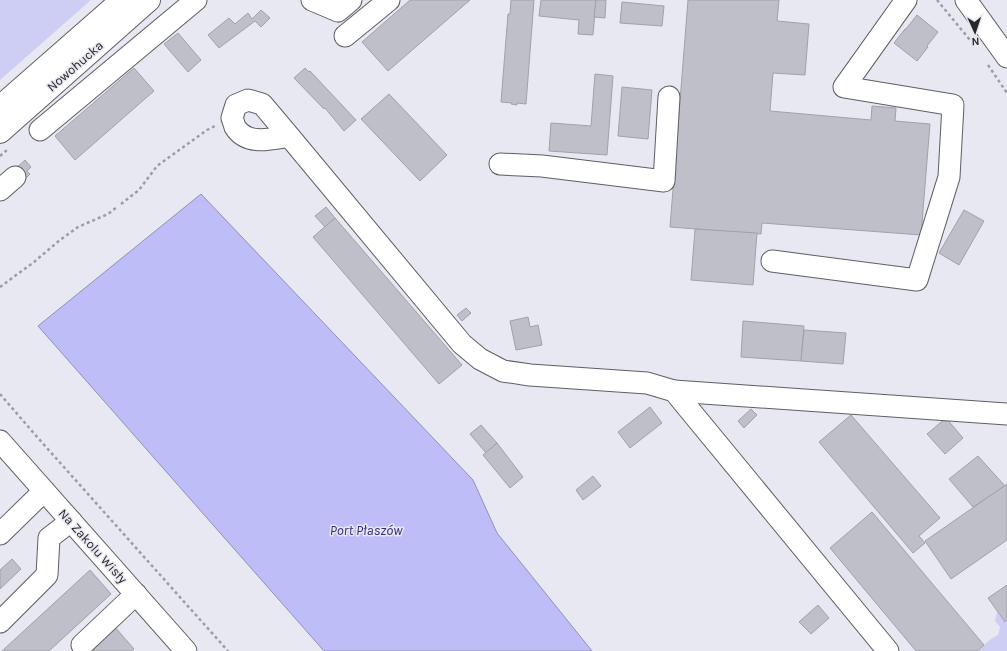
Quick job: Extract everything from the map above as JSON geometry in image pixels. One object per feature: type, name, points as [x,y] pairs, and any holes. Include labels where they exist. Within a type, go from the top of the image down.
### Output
[{"type":"main road","name":"Nowohucka","points":[[0,107],[122,0]]},
{"type":"main road","name":"Nowohucka","points":[[0,132],[149,0]]},
{"type":"street","points":[[40,130],[196,0]]},
{"type":"street","points":[[312,0],[338,11],[350,0]]},
{"type":"street","points":[[345,36],[389,0]]},
{"type":"street","points":[[772,261],[916,280],[949,177],[953,105],[844,87],[906,0]]},
{"type":"street","points":[[966,0],[1007,57]]},
{"type":"street","points":[[500,164],[542,166],[664,180],[669,97]]},
{"type":"street","points":[[289,136],[259,140],[246,137],[236,128],[232,118],[236,105],[248,100],[262,104],[289,136],[462,344],[480,360],[503,371],[530,375],[647,383],[674,391],[1007,414]]},
{"type":"street","points":[[674,391],[888,651]]},
{"type":"street","name":"Na Zakolu Wisły","points":[[0,441],[186,651]]},
{"type":"street","points":[[0,534],[44,490]]},
{"type":"street","points":[[0,622],[47,575],[49,538],[71,521]]},
{"type":"street","points":[[82,645],[136,594]]},
{"type":"path","points":[[938,0],[971,41]]},
{"type":"path","points":[[985,60],[1007,93]]},
{"type":"path","points":[[121,204],[139,190],[157,166],[207,130],[232,118]]},
{"type":"path","points":[[1,155],[4,158]]},
{"type":"path","points":[[0,287],[78,227],[108,214],[117,207]]},
{"type":"path","points":[[0,394],[228,651]]},
{"type":"shaded area","points":[[0,0],[91,0],[0,80]]},
{"type":"shaded area","points":[[997,612],[1005,622],[1007,620],[1007,651],[977,651],[998,635],[1000,627],[995,621]]},
{"type":"water","name":"Port Płaszów","points":[[201,194],[473,480],[497,533],[592,651],[324,651],[38,326]]},
{"type":"building","points":[[410,0],[470,0],[388,71],[362,42]]},
{"type":"building","points":[[511,0],[534,0],[526,104],[517,103],[517,105],[501,102],[508,14],[510,14]]},
{"type":"building","points":[[541,0],[596,0],[593,35],[578,34],[579,20],[539,16]]},
{"type":"building","points":[[596,0],[606,0],[605,18],[594,17]]},
{"type":"building","points":[[688,0],[779,0],[777,21],[809,24],[805,75],[773,73],[770,111],[871,120],[872,106],[896,108],[895,121],[930,124],[921,235],[762,223],[761,234],[670,227]]},
{"type":"building","points":[[622,2],[664,6],[662,26],[620,23]]},
{"type":"building","points":[[261,10],[270,18],[261,27],[255,21],[219,48],[208,35],[229,18],[235,24],[248,13],[252,19]]},
{"type":"building","points":[[917,15],[938,32],[917,61],[894,43]]},
{"type":"building","points":[[178,33],[201,60],[188,72],[164,44]]},
{"type":"building","points":[[134,68],[154,91],[75,160],[55,136]]},
{"type":"building","points":[[305,68],[309,72],[310,71],[356,120],[344,131],[325,108],[324,109],[294,78]]},
{"type":"building","points":[[595,74],[613,76],[607,155],[549,151],[551,123],[591,126]]},
{"type":"building","points":[[622,87],[652,90],[648,139],[618,136]]},
{"type":"building","points":[[389,94],[447,155],[420,181],[361,119]]},
{"type":"building","points":[[25,160],[31,167],[27,171],[30,174],[26,178],[15,169]]},
{"type":"building","points":[[326,207],[335,218],[325,227],[315,216]]},
{"type":"building","points":[[964,210],[984,221],[959,265],[939,253]]},
{"type":"building","points":[[335,218],[462,365],[439,384],[313,237]]},
{"type":"building","points":[[695,229],[757,233],[753,285],[691,280]]},
{"type":"building","points":[[466,308],[471,313],[462,321],[457,315]]},
{"type":"building","points":[[528,317],[530,327],[538,325],[542,345],[516,350],[510,321]]},
{"type":"building","points":[[743,321],[804,326],[801,361],[741,357]]},
{"type":"building","points":[[804,330],[846,333],[843,364],[801,361]]},
{"type":"building","points":[[650,407],[662,423],[630,448],[618,432]]},
{"type":"building","points":[[751,409],[757,415],[744,428],[738,421]]},
{"type":"building","points":[[851,415],[940,518],[919,536],[925,543],[913,553],[819,442]]},
{"type":"building","points":[[946,418],[963,438],[945,454],[927,434]]},
{"type":"building","points":[[481,425],[497,443],[486,453],[470,434]]},
{"type":"building","points":[[497,443],[523,477],[510,488],[483,455]]},
{"type":"building","points":[[978,456],[1005,486],[973,507],[949,479]]},
{"type":"building","points":[[593,476],[601,486],[583,500],[576,490]]},
{"type":"building","points":[[1007,484],[1007,540],[951,579],[925,541]]},
{"type":"building","points":[[872,512],[984,645],[977,651],[916,651],[830,548]]},
{"type":"building","points":[[12,559],[21,569],[0,589],[0,570]]},
{"type":"building","points":[[90,570],[111,594],[49,651],[2,651]]},
{"type":"building","points":[[1007,585],[1007,620],[1005,622],[988,598]]},
{"type":"building","points":[[818,605],[829,618],[811,634],[799,622]]},
{"type":"building","points":[[114,626],[134,649],[132,651],[86,651]]}]
